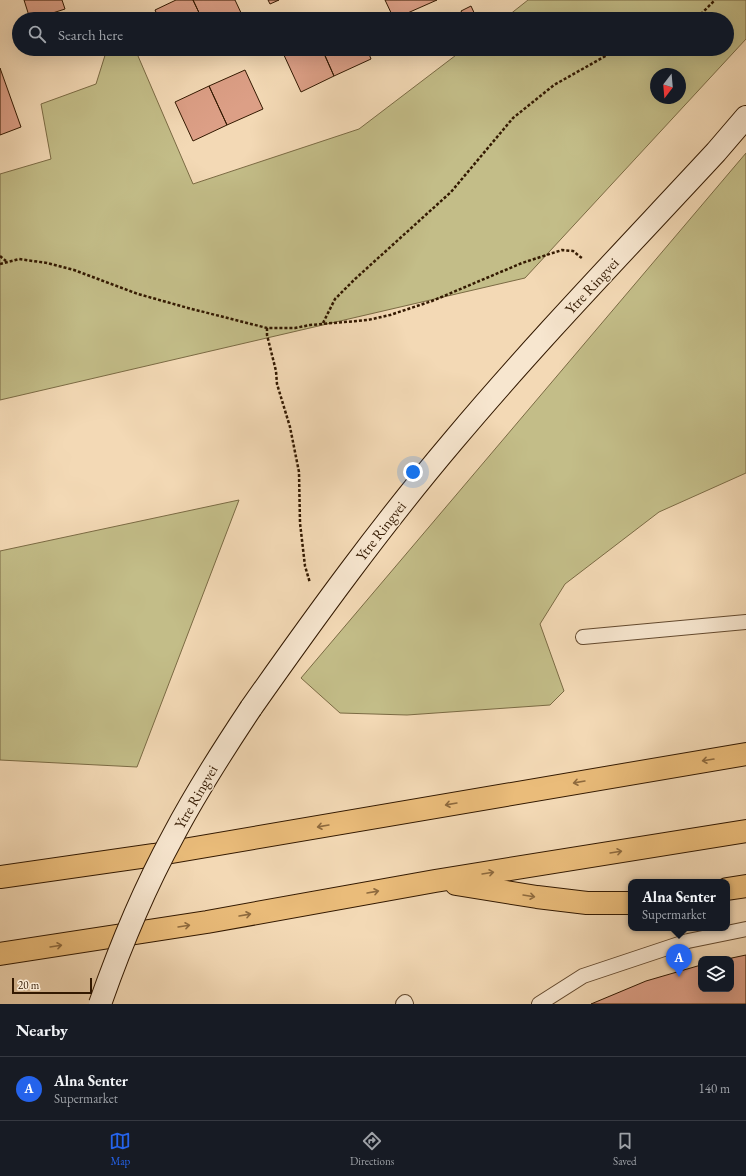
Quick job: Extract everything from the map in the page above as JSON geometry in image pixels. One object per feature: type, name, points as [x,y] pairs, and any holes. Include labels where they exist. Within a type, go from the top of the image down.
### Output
[{"type":"highway","points":[[0,877],[154,855],[746,754]]},
{"type":"highway","points":[[0,954],[207,922],[435,881],[746,831]]},
{"type":"highway","points":[[435,881],[537,897],[587,903],[628,903]]},
{"type":"highway","points":[[730,889],[746,886]]},
{"type":"main road","name":"Ytre Ringvei","points":[[100,1004],[130,927],[172,836],[222,751],[312,621],[452,441],[523,360],[746,117]]},
{"type":"lane","points":[[583,637],[746,622]]},
{"type":"lane","points":[[539,1004],[583,976],[688,941],[746,929]]},
{"type":"lane","points":[[403,1004],[404,1002],[406,1004]]},
{"type":"path","points":[[703,12],[715,0]]},
{"type":"path","points":[[323,324],[335,299],[451,192],[513,118],[554,85],[606,56]]},
{"type":"path","points":[[0,264],[19,259],[47,263],[74,270],[138,294],[188,308],[267,328],[295,328],[368,320],[408,310],[458,291],[522,263],[562,250],[572,251],[586,262]]},
{"type":"path","points":[[0,256],[7,261]]},
{"type":"path","points":[[267,328],[267,335],[276,371],[277,384],[290,427],[299,472],[300,523],[305,566],[311,589]]},
{"type":"shaded area","points":[[528,0],[746,0],[746,39],[734,52],[734,12],[513,12]]},
{"type":"shaded area","points":[[105,56],[138,56],[193,184],[359,129],[455,56],[730,56],[686,104],[686,68],[650,68],[650,104],[686,104],[525,278],[0,400],[0,174],[51,159],[41,104],[96,84]]},
{"type":"shaded area","points":[[746,153],[746,473],[659,512],[565,584],[540,624],[564,691],[550,705],[407,715],[340,713],[301,678]]},
{"type":"shaded area","points":[[239,500],[137,767],[0,760],[0,551]]},
{"type":"building","points":[[24,0],[62,0],[65,9],[56,12],[28,12]]},
{"type":"building","points":[[176,0],[193,0],[199,12],[156,12],[155,10]]},
{"type":"building","points":[[193,0],[235,0],[241,12],[199,12]]},
{"type":"building","points":[[268,0],[279,0],[270,4]]},
{"type":"building","points":[[385,0],[437,0],[410,12],[391,12]]},
{"type":"building","points":[[471,6],[474,12],[462,12]]},
{"type":"building","points":[[284,56],[325,56],[334,76],[301,92]]},
{"type":"building","points":[[325,56],[370,56],[371,59],[334,76]]},
{"type":"building","points":[[0,68],[21,127],[0,135]]},
{"type":"building","points":[[245,70],[263,109],[227,125],[209,86]]},
{"type":"building","points":[[209,86],[227,125],[193,141],[175,102]]},
{"type":"building","points":[[746,955],[746,1004],[591,1004],[646,981],[698,966],[698,992],[734,992],[734,958]]},
{"type":"place","name":"Alna Senter","points":[[679,977]]}]
